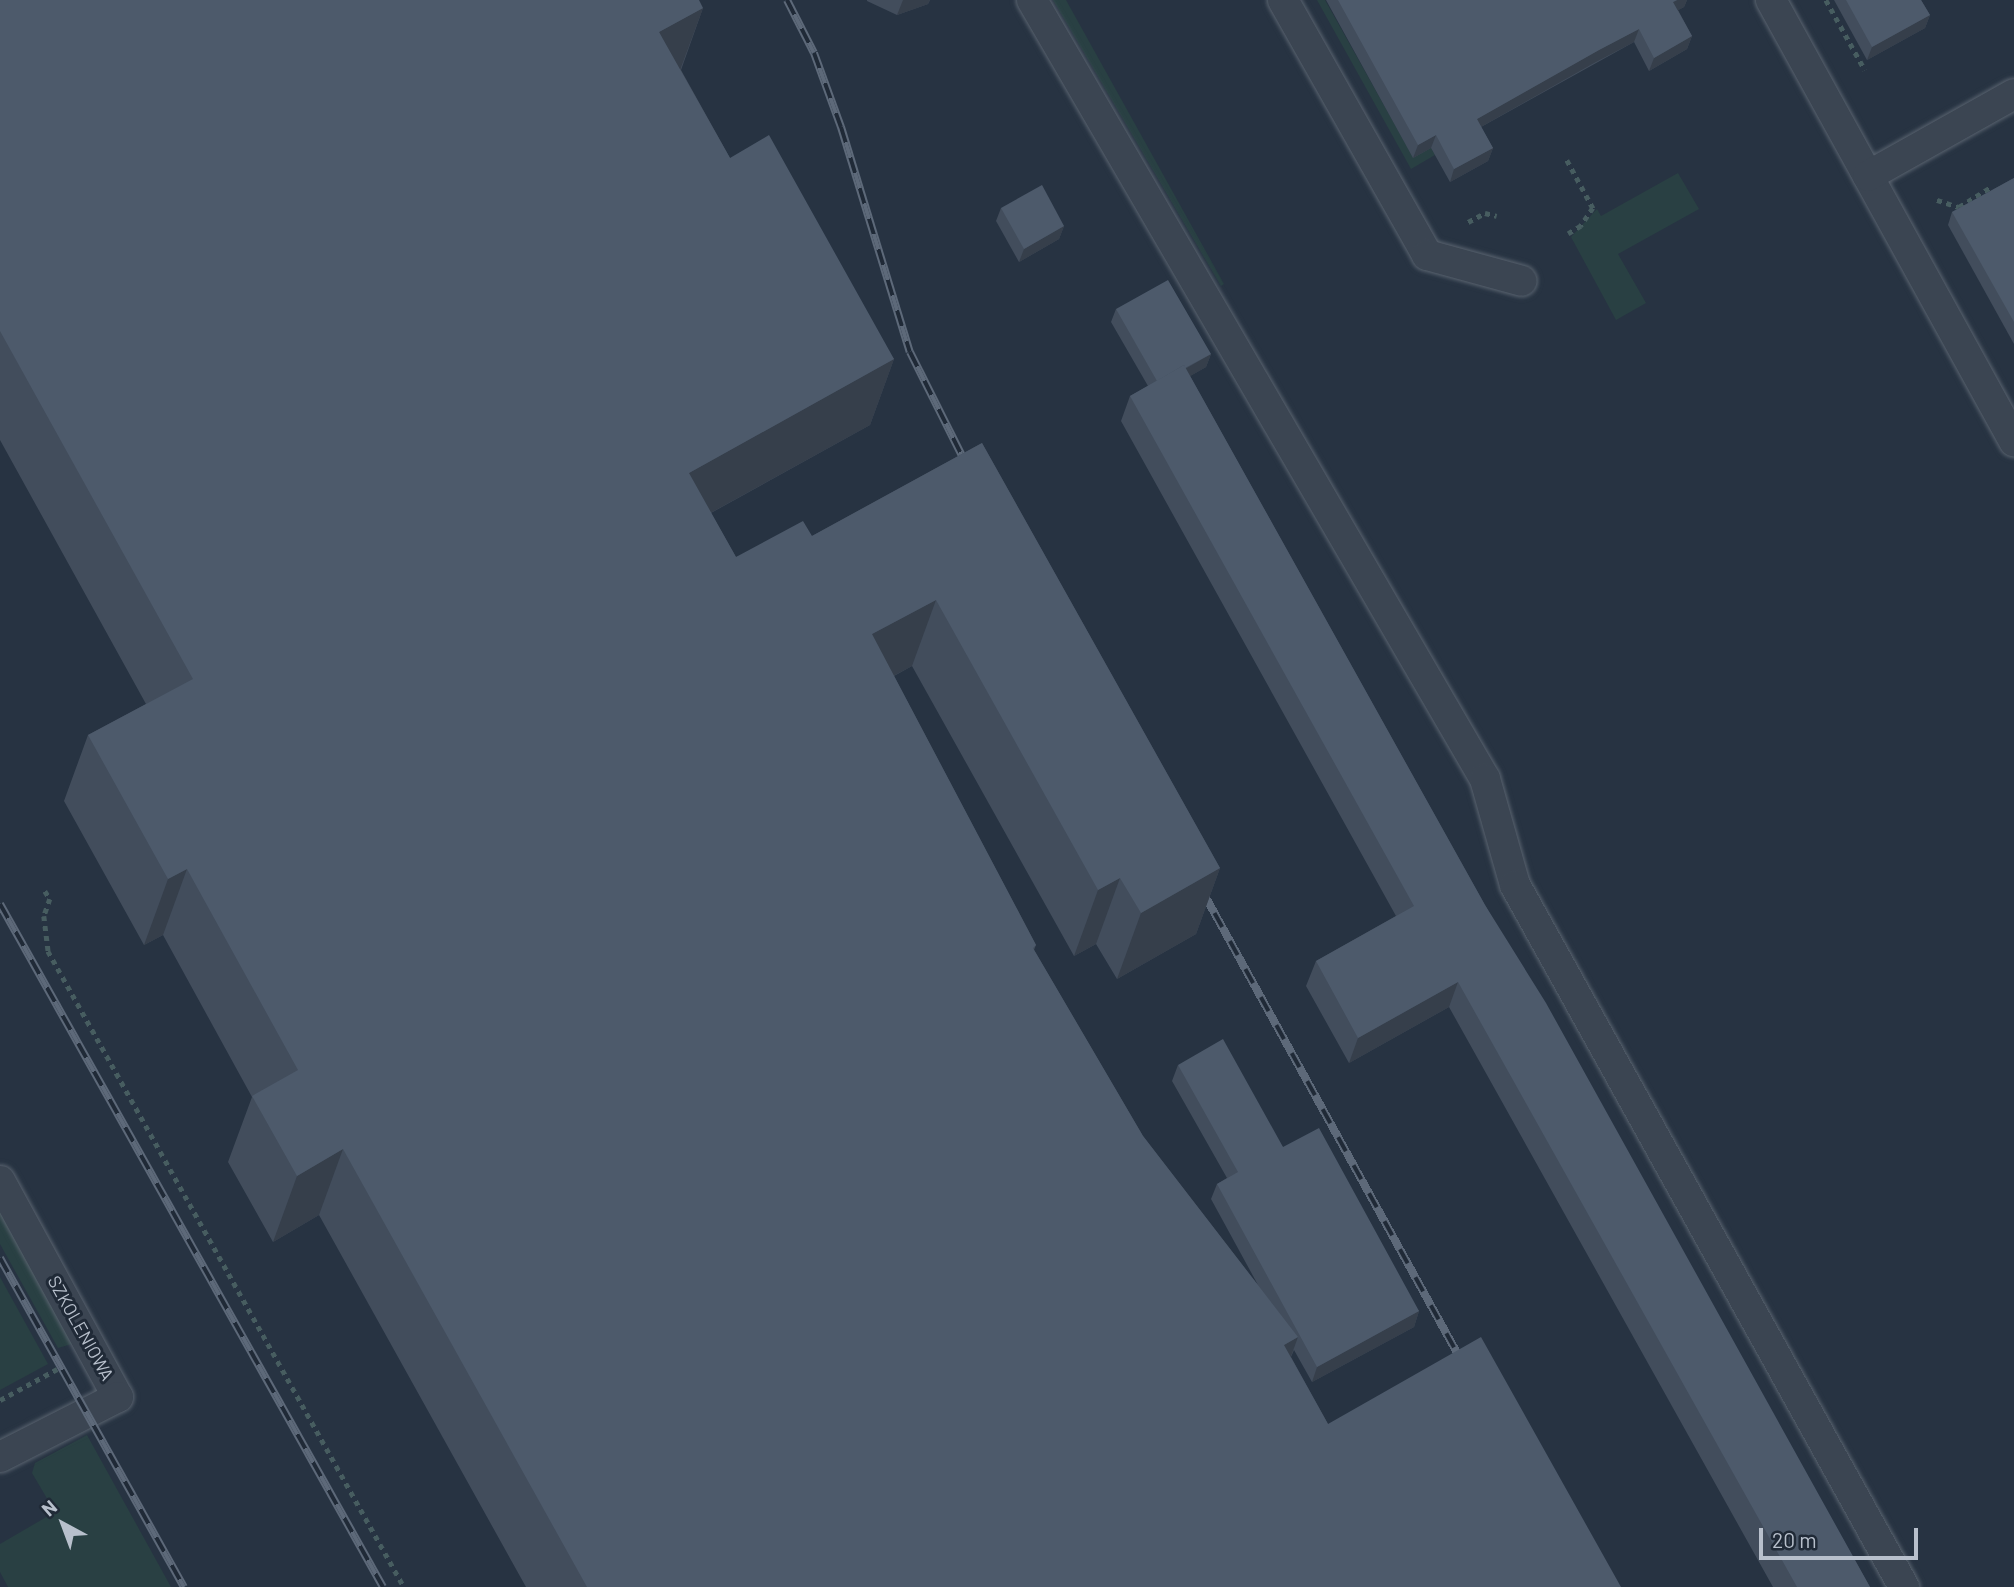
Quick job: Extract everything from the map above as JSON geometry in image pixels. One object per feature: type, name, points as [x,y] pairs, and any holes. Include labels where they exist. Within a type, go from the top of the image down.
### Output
[{"type":"lane","points":[[1032,0],[1485,779],[1515,885],[1904,1587]]},
{"type":"lane","points":[[1283,0],[1427,255],[1522,281]]},
{"type":"lane","points":[[1771,0],[2014,441]]},
{"type":"lane","points":[[1868,176],[2014,94]]},
{"type":"lane","name":"SZKOLENIOWA","points":[[0,1181],[118,1397],[0,1457]]},
{"type":"path","points":[[1826,0],[1865,71]]},
{"type":"path","points":[[1567,160],[1593,208],[1581,226],[1568,234]]},
{"type":"path","points":[[1937,200],[1959,207],[1990,188]]},
{"type":"path","points":[[45,891],[50,898],[44,916],[48,951],[404,1587]]},
{"type":"path","points":[[0,1400],[61,1367]]},
{"type":"green space","points":[[1053,0],[1066,0],[1224,284],[1221,286]]},
{"type":"green space","points":[[1317,0],[1325,0],[1413,157],[1431,148],[1435,155],[1411,169]]},
{"type":"green space","points":[[1678,173],[1699,209],[1618,254],[1646,303],[1616,320],[1571,237],[1597,209],[1601,216]]},
{"type":"green space","points":[[0,1205],[76,1341],[72,1344],[58,1348],[0,1244]]},
{"type":"green space","points":[[0,1277],[48,1364],[0,1390]]},
{"type":"green space","points":[[87,1435],[171,1587],[8,1587],[0,1572],[0,1544],[55,1512],[32,1473],[35,1463]]},
{"type":"building","points":[[0,0],[699,0],[703,8],[659,32],[730,158],[769,135],[894,359],[689,473],[736,557],[803,521],[812,536],[982,443],[1220,868],[1141,913],[1120,878],[1098,890],[936,600],[872,634],[1036,945],[1033,948],[1143,1136],[1298,1337],[1284,1345],[1328,1424],[1481,1337],[1621,1587],[587,1587],[343,1149],[297,1176],[252,1096],[298,1070],[187,869],[168,879],[88,735],[193,679],[0,331]]},
{"type":"building","points":[[1338,0],[1677,0],[1673,2],[1692,36],[1654,58],[1639,29],[1599,50],[1477,119],[1493,148],[1454,169],[1436,135],[1418,145]]},
{"type":"building","points":[[1846,0],[1921,0],[1930,15],[1872,47]]},
{"type":"building","points":[[2014,178],[2014,322],[1952,212]]},
{"type":"building","points":[[1042,185],[1064,226],[1024,249],[1001,208]]},
{"type":"building","points":[[1168,280],[1211,354],[1185,368],[1184,365],[1157,381],[1116,309]]},
{"type":"building","points":[[1184,365],[1485,905],[1546,1003],[1870,1587],[1797,1587],[1458,982],[1358,1038],[1316,961],[1414,906],[1130,396]]},
{"type":"building","points":[[1223,1039],[1283,1147],[1319,1128],[1419,1311],[1317,1367],[1217,1184],[1238,1172],[1178,1065]]},
{"type":"railway","points":[[787,0],[814,53],[841,127],[910,352],[970,472]]},
{"type":"railway","points":[[1199,885],[1466,1369]]},
{"type":"railway","points":[[0,904],[383,1587]]},
{"type":"railway","points":[[0,1258],[184,1587]]}]
